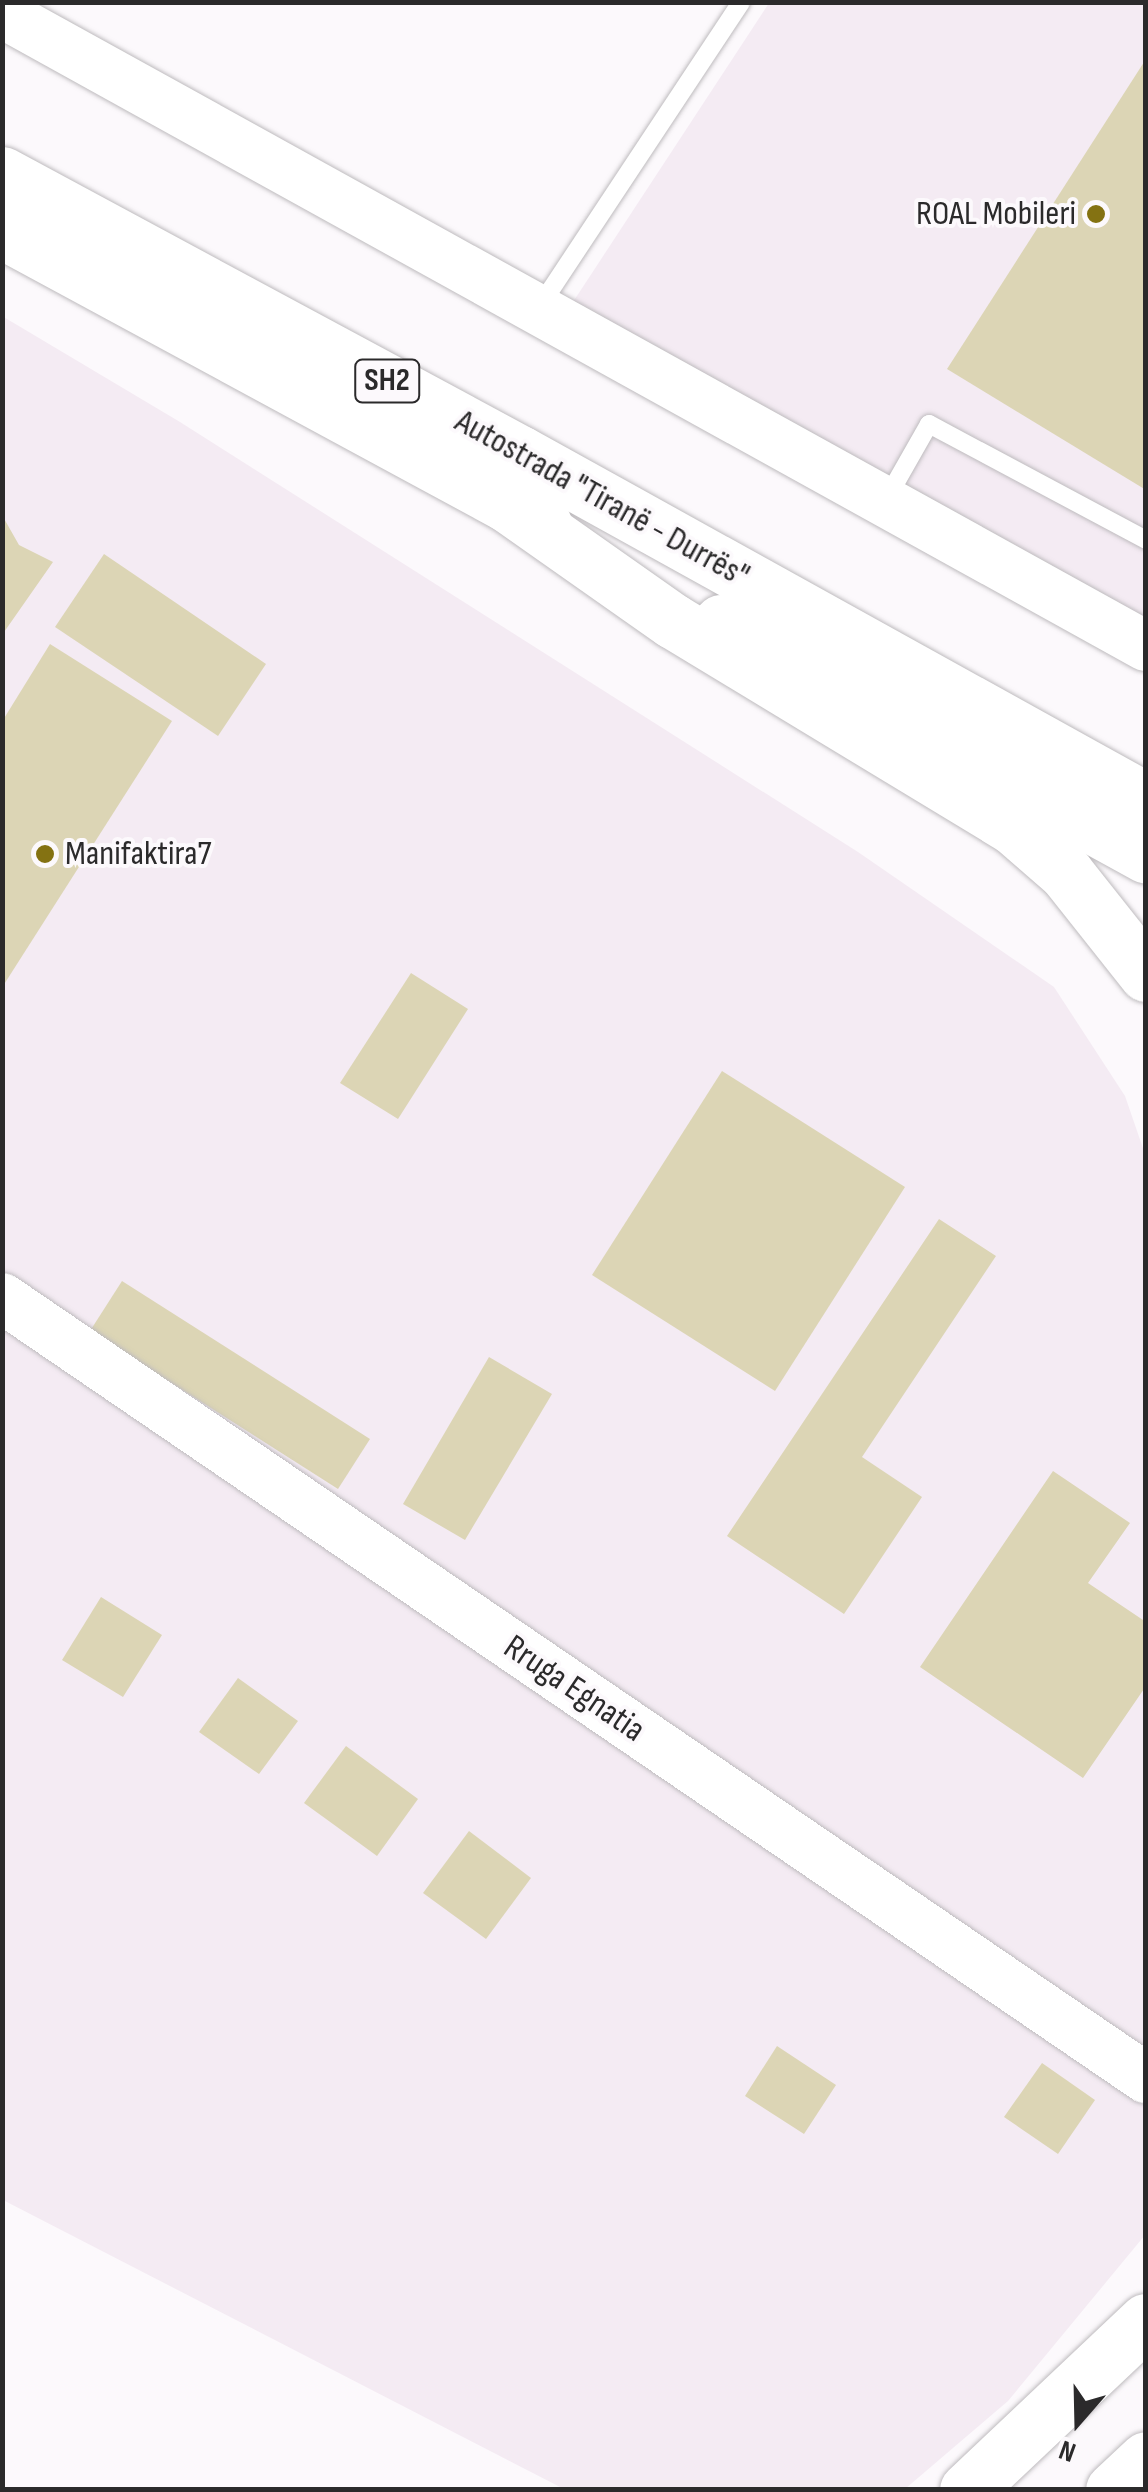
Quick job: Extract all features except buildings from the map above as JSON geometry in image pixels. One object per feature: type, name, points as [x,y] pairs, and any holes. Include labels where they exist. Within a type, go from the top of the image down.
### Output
[{"type":"highway","name":"Autostrada \"Tiranë - Durrës\"","points":[[2,174],[520,453],[1146,800]]},
{"type":"highway","name":"Autostrada \"Tiranë - Durrës\"","points":[[2,232],[1146,856]]},
{"type":"highway","points":[[505,503],[673,621],[1012,826],[1066,873],[1146,974]]},
{"type":"highway","points":[[967,2490],[1146,2321]]},
{"type":"highway","points":[[1017,2490],[1146,2366]]},
{"type":"highway","points":[[1114,2490],[1146,2459]]},
{"type":"main road","points":[[2,13],[1146,646]]},
{"type":"main road","name":"Rruga Egnatia","points":[[2,1298],[1146,2078]]},
{"type":"lane","points":[[538,309],[741,2]]},
{"type":"lane","points":[[885,502],[929,424],[1146,540]]},
{"type":"shaded area","points":[[769,3],[1145,3],[1145,617],[573,302]]},
{"type":"shaded area","points":[[2,316],[180,422],[858,852],[1054,987],[1125,1096],[1146,1157],[1145,2235],[1008,2401],[905,2489],[564,2489],[3,2200]]},
{"type":"place","name":"ROAL Mobileri","points":[[1096,214]]},
{"type":"place","name":"Manifaktira7","points":[[45,854]]}]
